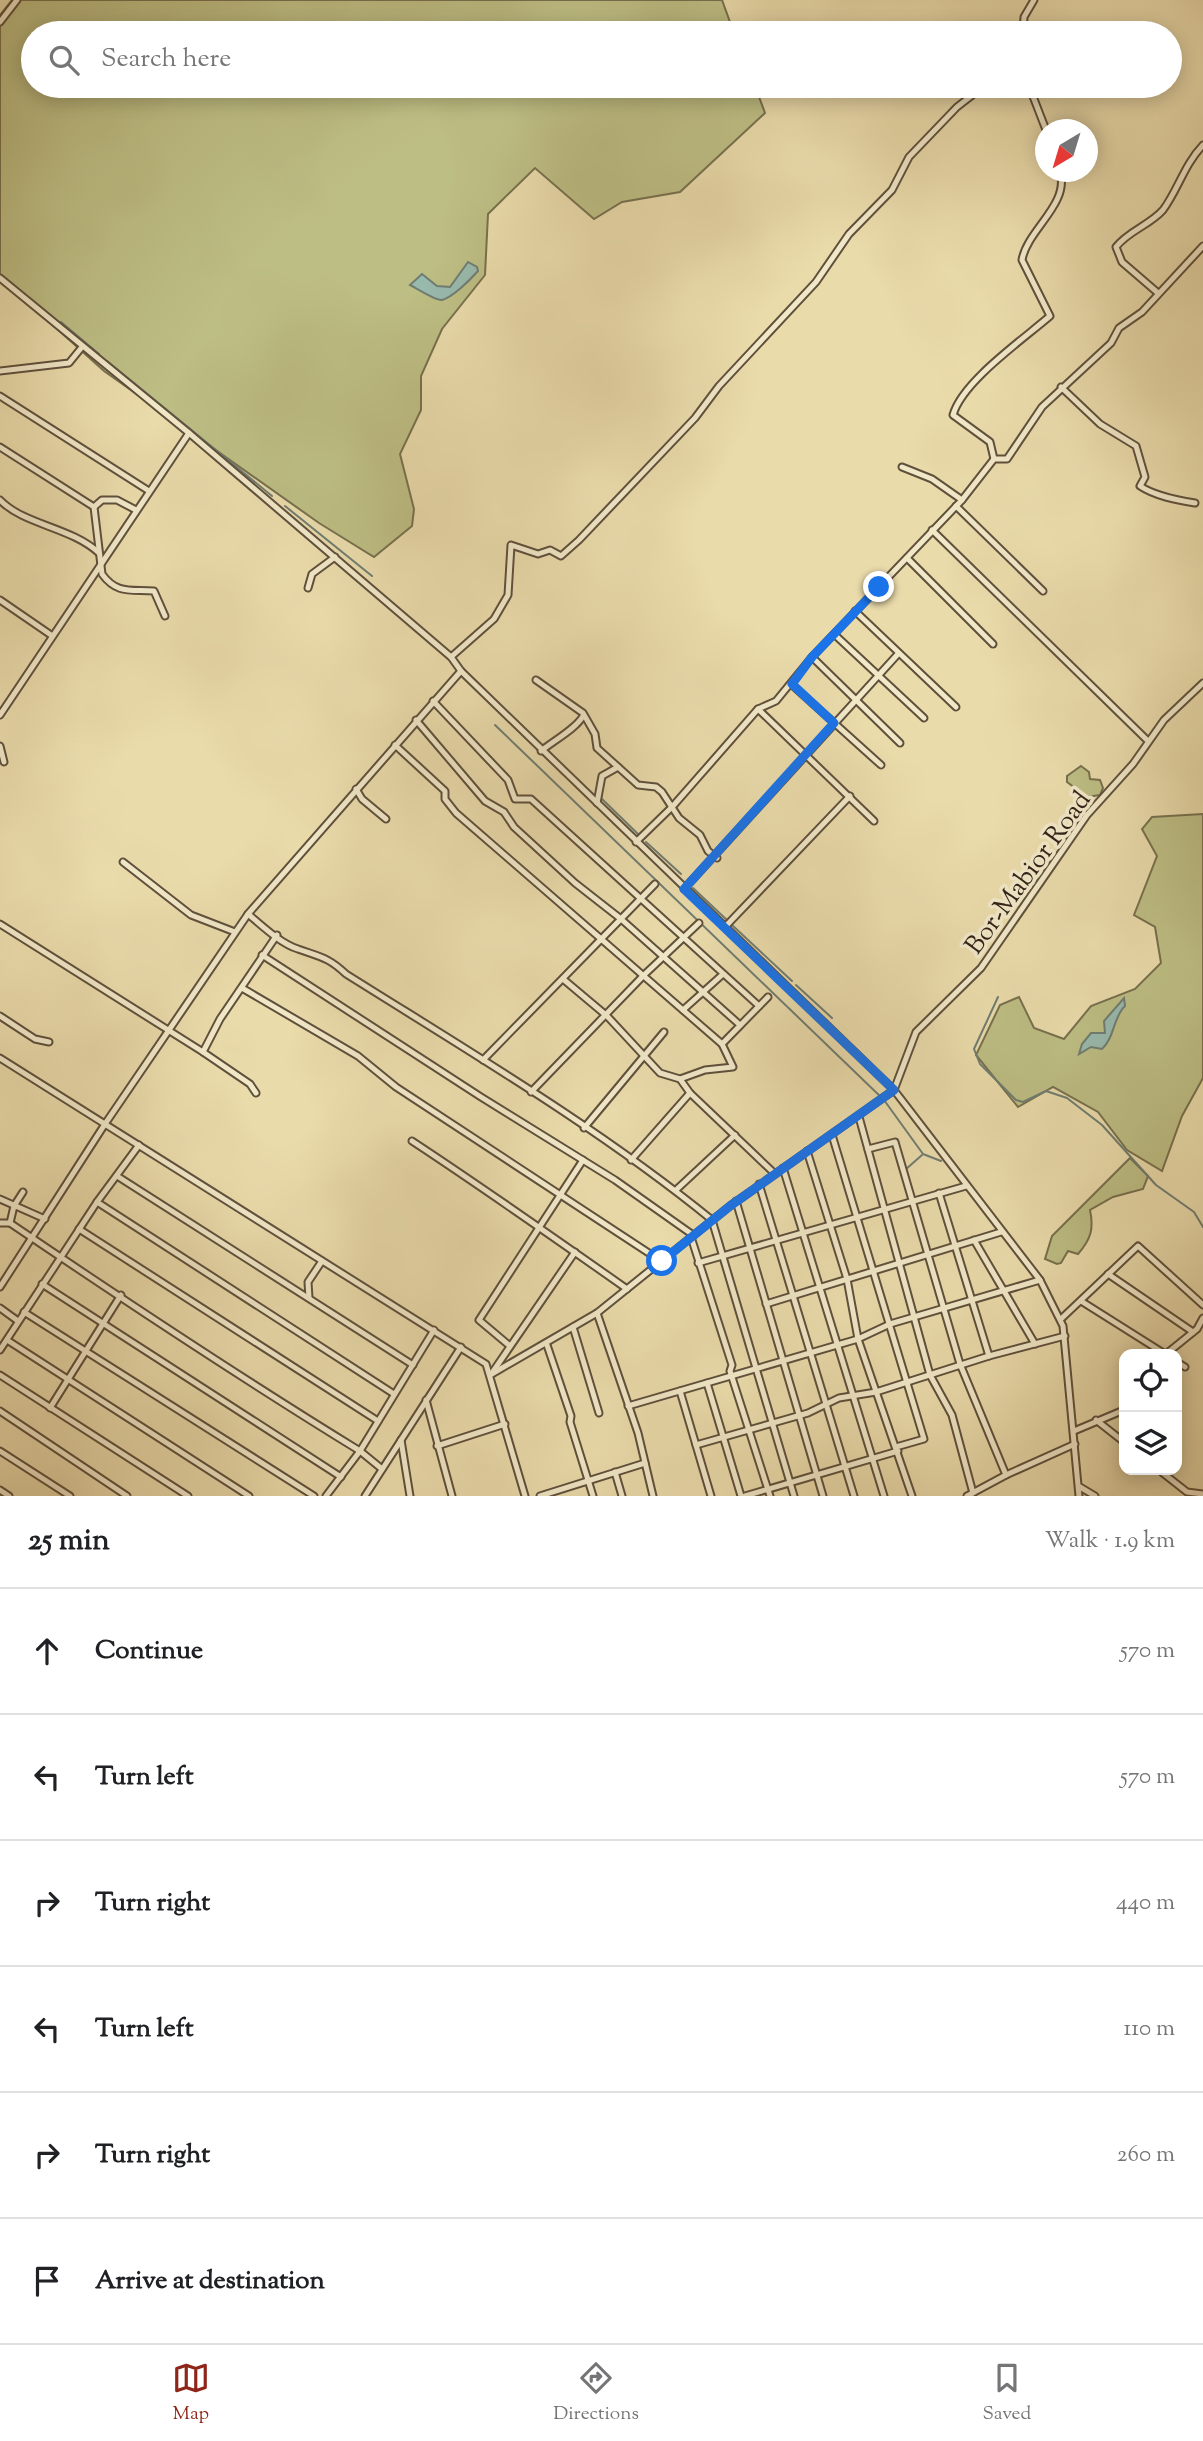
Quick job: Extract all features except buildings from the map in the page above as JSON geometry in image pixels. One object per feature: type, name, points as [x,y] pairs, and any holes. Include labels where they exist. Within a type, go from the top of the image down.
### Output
[{"type":"street","points":[[0,22],[17,0]]},
{"type":"street","points":[[1024,21],[1034,0]]},
{"type":"street","points":[[452,657],[494,619],[508,595],[511,545],[538,554],[547,550],[561,556],[579,540],[695,418],[719,386],[816,282],[849,234],[892,190],[909,157],[969,98]]},
{"type":"street","points":[[1034,98],[1042,119]]},
{"type":"street","points":[[1158,293],[1122,262],[1116,247],[1165,207],[1177,181],[1203,145]]},
{"type":"street","points":[[994,459],[990,442],[953,415],[956,404],[978,375],[995,365],[1050,316],[1022,260],[1026,248],[1059,193],[1062,182]]},
{"type":"street","points":[[994,459],[1007,459],[1042,407],[1111,343],[1119,328],[1142,312],[1203,246]]},
{"type":"street","points":[[0,278],[189,433],[452,657],[461,671],[541,751],[894,1090],[1040,1280],[1061,1319],[1065,1336],[1079,1496]]},
{"type":"street","points":[[0,371],[69,363],[82,347]]},
{"type":"street","points":[[1061,387],[1100,424],[1136,446],[1145,477],[1140,485],[1153,494],[1195,503]]},
{"type":"street","points":[[0,396],[149,491]]},
{"type":"street","points":[[0,715],[51,635],[189,433]]},
{"type":"street","points":[[0,447],[94,507]]},
{"type":"street","points":[[636,842],[673,806],[758,709],[776,701],[792,684],[812,657],[962,500],[994,459]]},
{"type":"street","points":[[902,467],[928,477],[962,500]]},
{"type":"street","points":[[0,500],[10,510],[86,540],[99,553]]},
{"type":"street","points":[[94,507],[102,500],[117,500],[136,510]]},
{"type":"street","points":[[956,506],[1043,591]]},
{"type":"street","points":[[94,507],[103,577],[132,593],[154,591],[165,616]]},
{"type":"street","points":[[932,530],[1148,741]]},
{"type":"street","points":[[308,588],[312,574],[335,557]]},
{"type":"street","points":[[907,558],[993,644]]},
{"type":"street","points":[[0,600],[51,635]]},
{"type":"street","points":[[855,611],[956,707]]},
{"type":"street","points":[[834,634],[924,718]]},
{"type":"street","points":[[684,889],[898,654]]},
{"type":"street","points":[[812,657],[900,743]]},
{"type":"street","points":[[0,1287],[105,1124],[248,914],[461,671]]},
{"type":"street","points":[[536,680],[583,713],[595,734],[597,748],[643,788],[656,787],[673,806],[679,818],[700,835],[701,842],[715,857]]},
{"type":"street","name":"Bor-Mabior Road","points":[[894,1090],[916,1032],[981,968],[1087,815],[1133,764],[1164,720],[1203,683]]},
{"type":"street","points":[[792,684],[881,765]]},
{"type":"street","points":[[433,701],[508,780],[515,799],[531,799],[759,1006]]},
{"type":"street","points":[[758,709],[874,821]]},
{"type":"street","points":[[541,751],[564,731],[574,728],[583,713]]},
{"type":"street","points":[[416,720],[485,801],[504,812],[514,827],[554,864],[621,919],[740,1025]]},
{"type":"street","points":[[395,745],[445,791],[445,799],[456,813],[722,1044],[733,1067],[705,1070],[680,1079],[660,1073],[607,1016],[564,979]]},
{"type":"street","points":[[0,746],[4,762]]},
{"type":"street","points":[[597,803],[602,776],[618,767]]},
{"type":"street","points":[[356,789],[362,799],[386,819]]},
{"type":"street","points":[[724,928],[850,796]]},
{"type":"street","points":[[123,862],[191,915],[235,932]]},
{"type":"street","points":[[483,1060],[655,884]]},
{"type":"street","points":[[248,914],[297,949],[309,950],[334,963],[346,974],[483,1060],[676,1190],[712,1220],[794,1496]]},
{"type":"street","points":[[531,1092],[644,975],[699,923]]},
{"type":"street","points":[[0,924],[203,1052],[250,1084],[256,1093]]},
{"type":"street","points":[[203,1052],[262,954],[277,935]]},
{"type":"street","points":[[262,954],[583,1160],[692,1236],[698,1263],[723,1329],[732,1376],[769,1493]]},
{"type":"street","points":[[683,1010],[722,975]]},
{"type":"street","points":[[242,988],[358,1056],[397,1087],[662,1261]]},
{"type":"street","points":[[722,1044],[768,997]]},
{"type":"street","points":[[0,1016],[35,1039],[49,1042]]},
{"type":"street","points":[[583,1128],[664,1032]]},
{"type":"street","points":[[0,1058],[486,1364],[525,1496]]},
{"type":"street","points":[[680,1079],[690,1093],[775,1174]]},
{"type":"street","points":[[490,1376],[547,1345],[597,1313],[736,1201],[894,1090]]},
{"type":"street","points":[[631,1160],[690,1093]]},
{"type":"street","points":[[859,1117],[917,1318],[930,1375],[952,1415],[970,1494],[1075,1444]]},
{"type":"street","points":[[676,1190],[735,1135]]},
{"type":"street","points":[[707,1383],[743,1496],[769,1493],[790,1483],[873,1460],[924,1438],[832,1135]]},
{"type":"street","points":[[412,1142],[627,1289]]},
{"type":"street","points":[[868,1149],[895,1142],[960,1364],[1006,1475]]},
{"type":"street","points":[[0,1350],[59,1258],[139,1145]]},
{"type":"street","points":[[807,1151],[847,1279],[858,1339],[912,1496]]},
{"type":"street","points":[[510,1346],[479,1320],[583,1160]]},
{"type":"street","points":[[783,1168],[884,1496]]},
{"type":"street","points":[[117,1176],[413,1364]]},
{"type":"street","points":[[759,1184],[829,1404],[854,1496]]},
{"type":"street","points":[[698,1263],[966,1186]]},
{"type":"street","points":[[10,1223],[14,1206],[23,1192]]},
{"type":"street","points":[[939,1193],[989,1356]]},
{"type":"street","points":[[0,1199],[45,1219]]},
{"type":"street","points":[[736,1201],[823,1496]]},
{"type":"street","points":[[97,1202],[394,1394]]},
{"type":"street","points":[[0,1223],[10,1223],[59,1258],[359,1451],[382,1469]]},
{"type":"street","points":[[79,1229],[377,1421]]},
{"type":"street","points":[[766,1304],[1001,1232]]},
{"type":"street","points":[[974,1240],[1035,1344]]},
{"type":"street","points":[[1061,1319],[1138,1246],[1203,1305]]},
{"type":"street","points":[[490,1376],[575,1252]]},
{"type":"street","points":[[309,1298],[308,1282],[322,1261]]},
{"type":"street","points":[[1108,1274],[1193,1332]]},
{"type":"street","points":[[628,1406],[858,1339],[890,1324],[1040,1280]]},
{"type":"street","points":[[42,1284],[341,1477]]},
{"type":"street","points":[[50,1408],[121,1296]]},
{"type":"street","points":[[1081,1301],[1158,1349]]},
{"type":"street","points":[[0,1308],[18,1321]]},
{"type":"street","points":[[24,1311],[314,1496]]},
{"type":"street","points":[[597,1313],[628,1406],[653,1496]]},
{"type":"street","points":[[1172,1349],[1193,1332],[1203,1318]]},
{"type":"street","points":[[573,1327],[599,1413]]},
{"type":"street","points":[[326,1496],[359,1451],[433,1330]]},
{"type":"street","points":[[696,1445],[829,1404],[839,1398],[876,1392],[960,1364],[1065,1336]]},
{"type":"street","points":[[7,1340],[249,1496]]},
{"type":"street","points":[[547,1345],[572,1416],[570,1422],[593,1496]]},
{"type":"street","points":[[365,1496],[461,1347]]},
{"type":"street","points":[[0,1376],[188,1496]]},
{"type":"street","points":[[680,1391],[710,1496]]},
{"type":"street","points":[[426,1400],[452,1496]]},
{"type":"street","points":[[0,1411],[127,1496]]},
{"type":"street","points":[[1074,1430],[1119,1412]]},
{"type":"street","points":[[1096,1420],[1119,1438]]},
{"type":"street","points":[[437,1446],[505,1424]]},
{"type":"street","points":[[401,1440],[410,1496]]},
{"type":"street","points":[[0,1451],[69,1496]]},
{"type":"street","points":[[540,1496],[645,1463]]},
{"type":"street","points":[[615,1472],[622,1496]]},
{"type":"street","points":[[1165,1475],[1187,1494],[1203,1494]]},
{"type":"street","points":[[1080,1487],[1095,1496]]},
{"type":"street","points":[[0,1490],[9,1496]]},
{"type":"green space","points":[[12,0],[722,0],[730,21],[21,21],[21,98],[759,98],[765,113],[680,192],[622,202],[594,219],[535,168],[488,214],[485,275],[442,329],[421,376],[421,410],[400,454],[414,509],[412,526],[374,557],[319,523],[104,371],[0,278],[0,15]]},
{"type":"green space","points":[[1081,766],[1089,772],[1090,779],[1100,780],[1103,788],[1100,795],[1087,797],[1067,782],[1067,776]]},
{"type":"green space","points":[[1203,814],[1203,1078],[1182,1116],[1162,1171],[1127,1150],[1098,1112],[1053,1087],[1018,1107],[976,1055],[1000,1005],[1019,997],[1034,1028],[1064,1039],[1091,1006],[1135,989],[1161,963],[1155,927],[1134,915],[1157,856],[1142,829],[1152,817]]},
{"type":"green space","points":[[1130,1158],[1148,1176],[1143,1189],[1113,1197],[1090,1210],[1090,1234],[1078,1254],[1068,1251],[1061,1263],[1057,1264],[1045,1259],[1052,1236]]},
{"type":"water","points":[[468,262],[477,267],[478,271],[456,292],[442,300],[410,285],[422,274],[437,286],[450,287]]},
{"type":"water","points":[[1124,998],[1125,1006],[1102,1049],[1091,1047],[1079,1054],[1082,1044],[1091,1033],[1105,1033],[1104,1021]]},
{"type":"waterway","points":[[61,322],[99,354]]},
{"type":"waterway","points":[[107,361],[272,496]]},
{"type":"waterway","points":[[285,506],[372,576]]},
{"type":"waterway","points":[[495,725],[884,1100],[923,1154],[941,1161]]},
{"type":"waterway","points":[[602,799],[638,834]]},
{"type":"waterway","points":[[646,842],[681,874]]},
{"type":"waterway","points":[[693,888],[728,921]]},
{"type":"waterway","points":[[732,925],[792,981]]},
{"type":"waterway","points":[[796,985],[832,1018]]},
{"type":"waterway","points":[[998,997],[974,1049],[980,1064],[1016,1100],[1023,1102],[1046,1091],[1067,1098],[1102,1125],[1156,1185],[1194,1212],[1203,1227]]},
{"type":"waterway","points":[[905,1170],[922,1155]]},
{"type":"route","points":[[662,1261],[730,1206],[884,1100],[894,1090],[684,889],[834,723],[792,684],[812,657],[879,587]]}]
